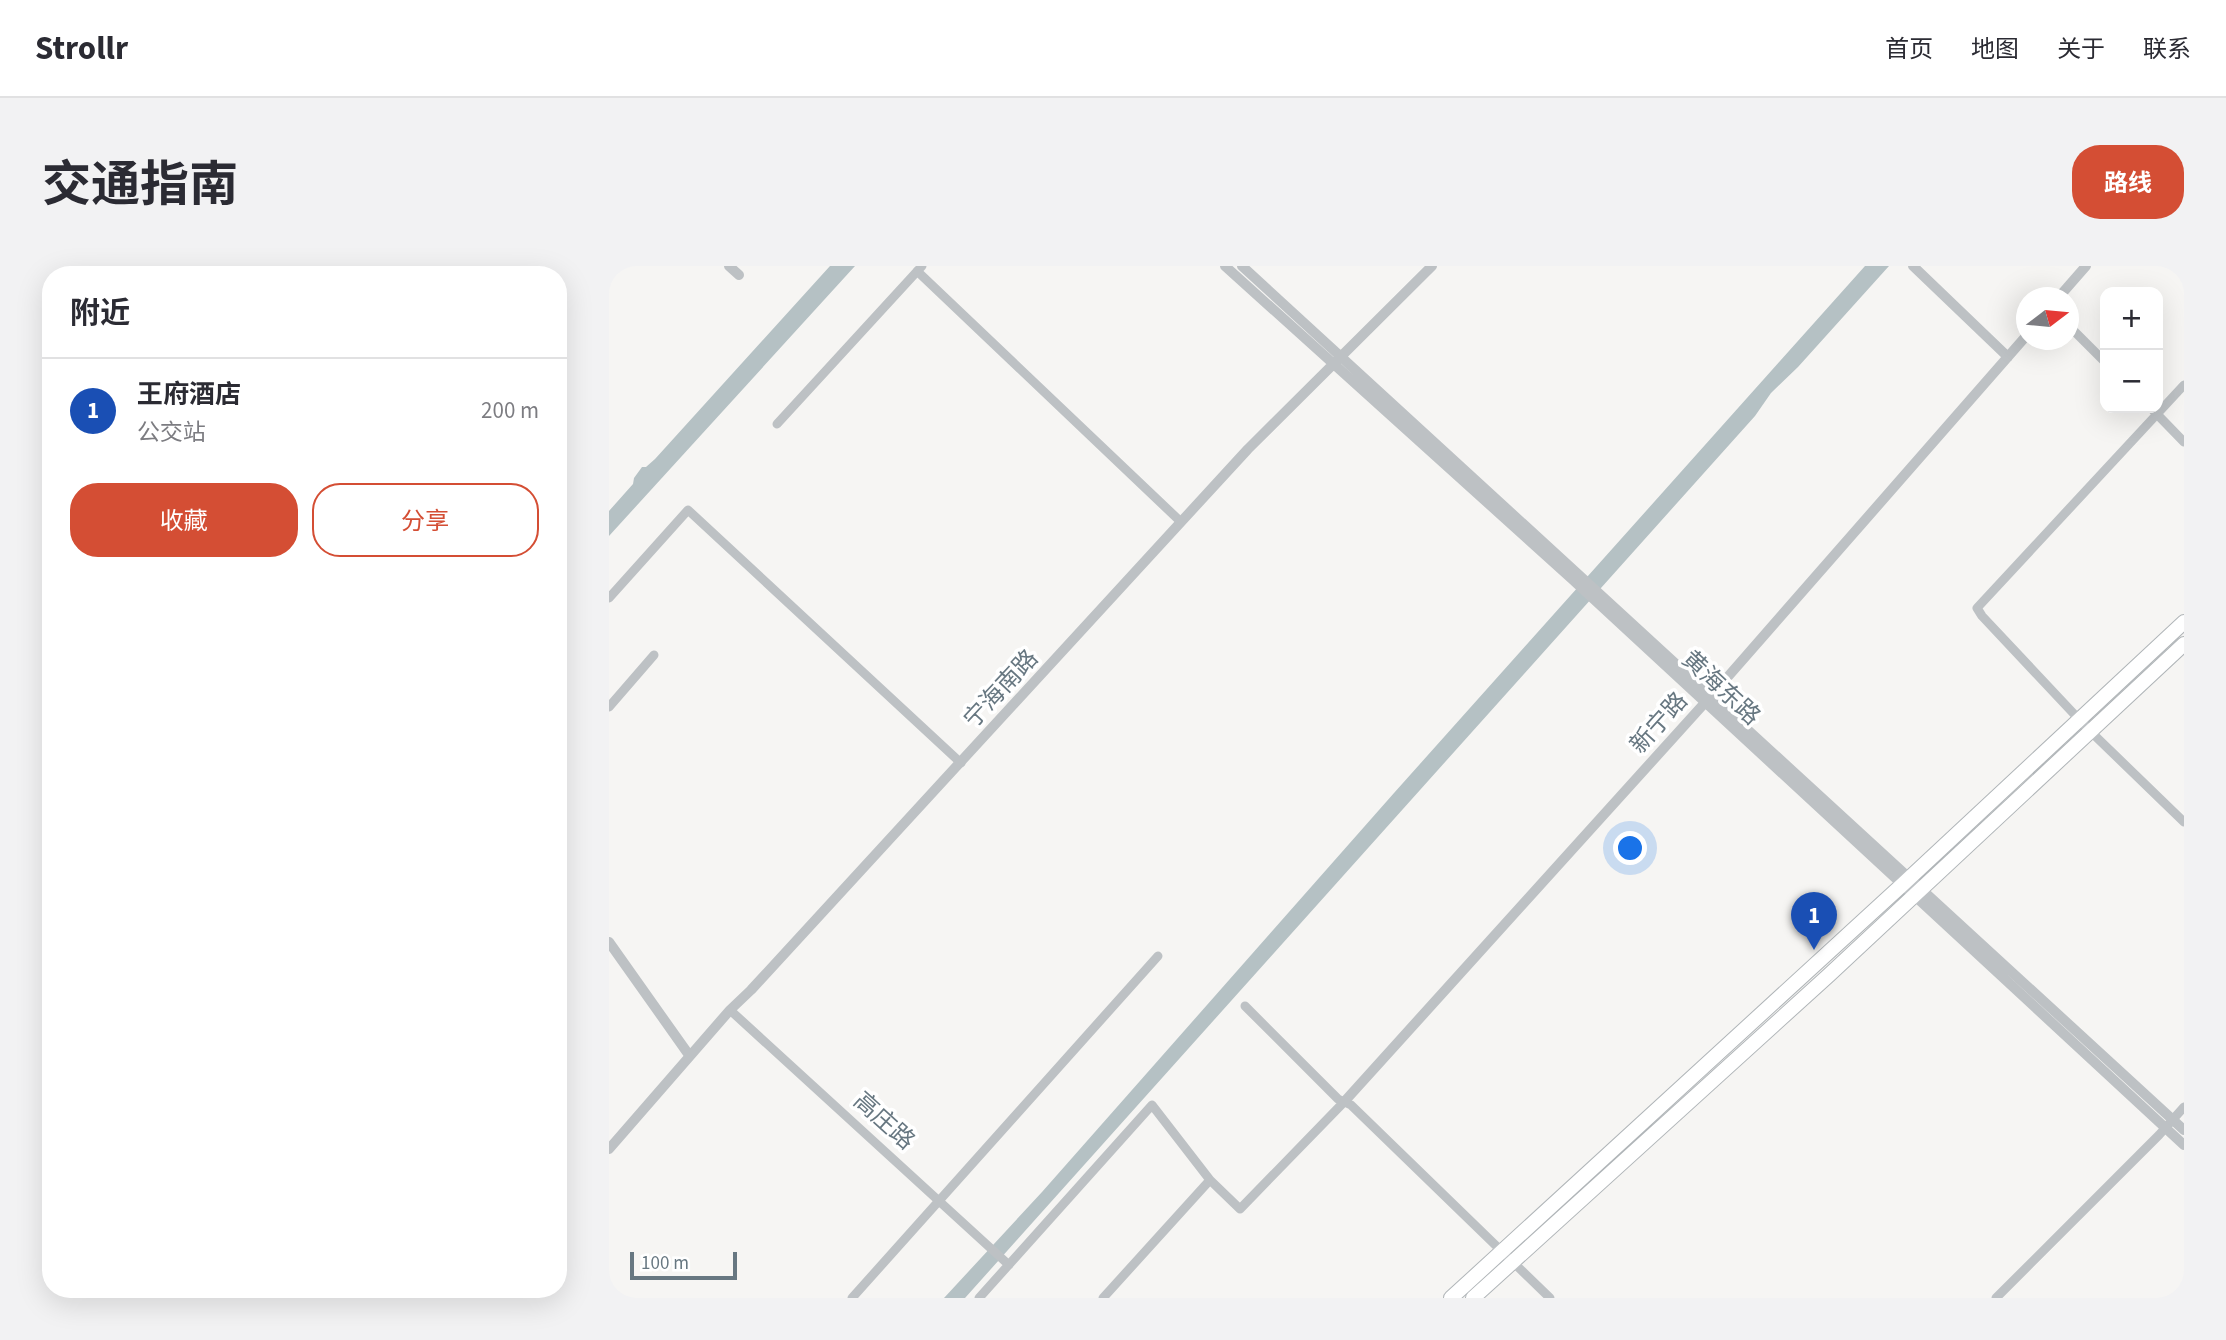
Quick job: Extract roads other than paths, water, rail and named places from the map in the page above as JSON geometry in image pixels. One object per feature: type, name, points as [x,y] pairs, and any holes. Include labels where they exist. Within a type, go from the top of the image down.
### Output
[{"type":"main road","points":[[1451,1298],[2184,622]]},
{"type":"main road","points":[[1473,1298],[1918,893],[2184,644]]},
{"type":"street","points":[[729,266],[739,275]]},
{"type":"street","name":"黄海东路","points":[[1225,266],[1337,360]]},
{"type":"street","name":"黄海东路","points":[[1242,266],[1337,360],[2168,1123],[2184,1145]]},
{"type":"street","name":"宁海南路","points":[[609,1149],[730,1010],[961,763],[1248,449],[1432,266]]},
{"type":"street","points":[[1913,266],[2008,357]]},
{"type":"street","points":[[2068,287],[2086,266]]},
{"type":"street","points":[[777,424],[919,269],[1181,522]]},
{"type":"street","points":[[2079,336],[2100,357]]},
{"type":"street","name":"新宁路","points":[[1344,1101],[1709,699],[2016,348]]},
{"type":"street","points":[[2163,403],[2184,385]]},
{"type":"street","points":[[2152,413],[1977,608],[2090,731],[2184,822]]},
{"type":"street","points":[[2156,413],[2184,442]]},
{"type":"street","points":[[609,598],[688,510],[961,763]]},
{"type":"street","points":[[609,707],[654,655]]},
{"type":"street","points":[[609,942],[689,1055]]},
{"type":"street","points":[[852,1298],[1158,956]]},
{"type":"street","points":[[1245,1006],[1338,1099],[1344,1101],[1549,1298]]},
{"type":"street","name":"高庄路","points":[[730,1010],[1007,1264]]},
{"type":"street","points":[[979,1298],[1152,1105],[1210,1180],[1240,1209],[1344,1101]]},
{"type":"street","points":[[1996,1298],[2184,1107]]},
{"type":"street","name":"黄海东路","points":[[2168,1123],[2184,1130]]},
{"type":"street","points":[[1103,1298],[1210,1180]]},
{"type":"place","name":"王府酒店","points":[[1814,950]]}]
